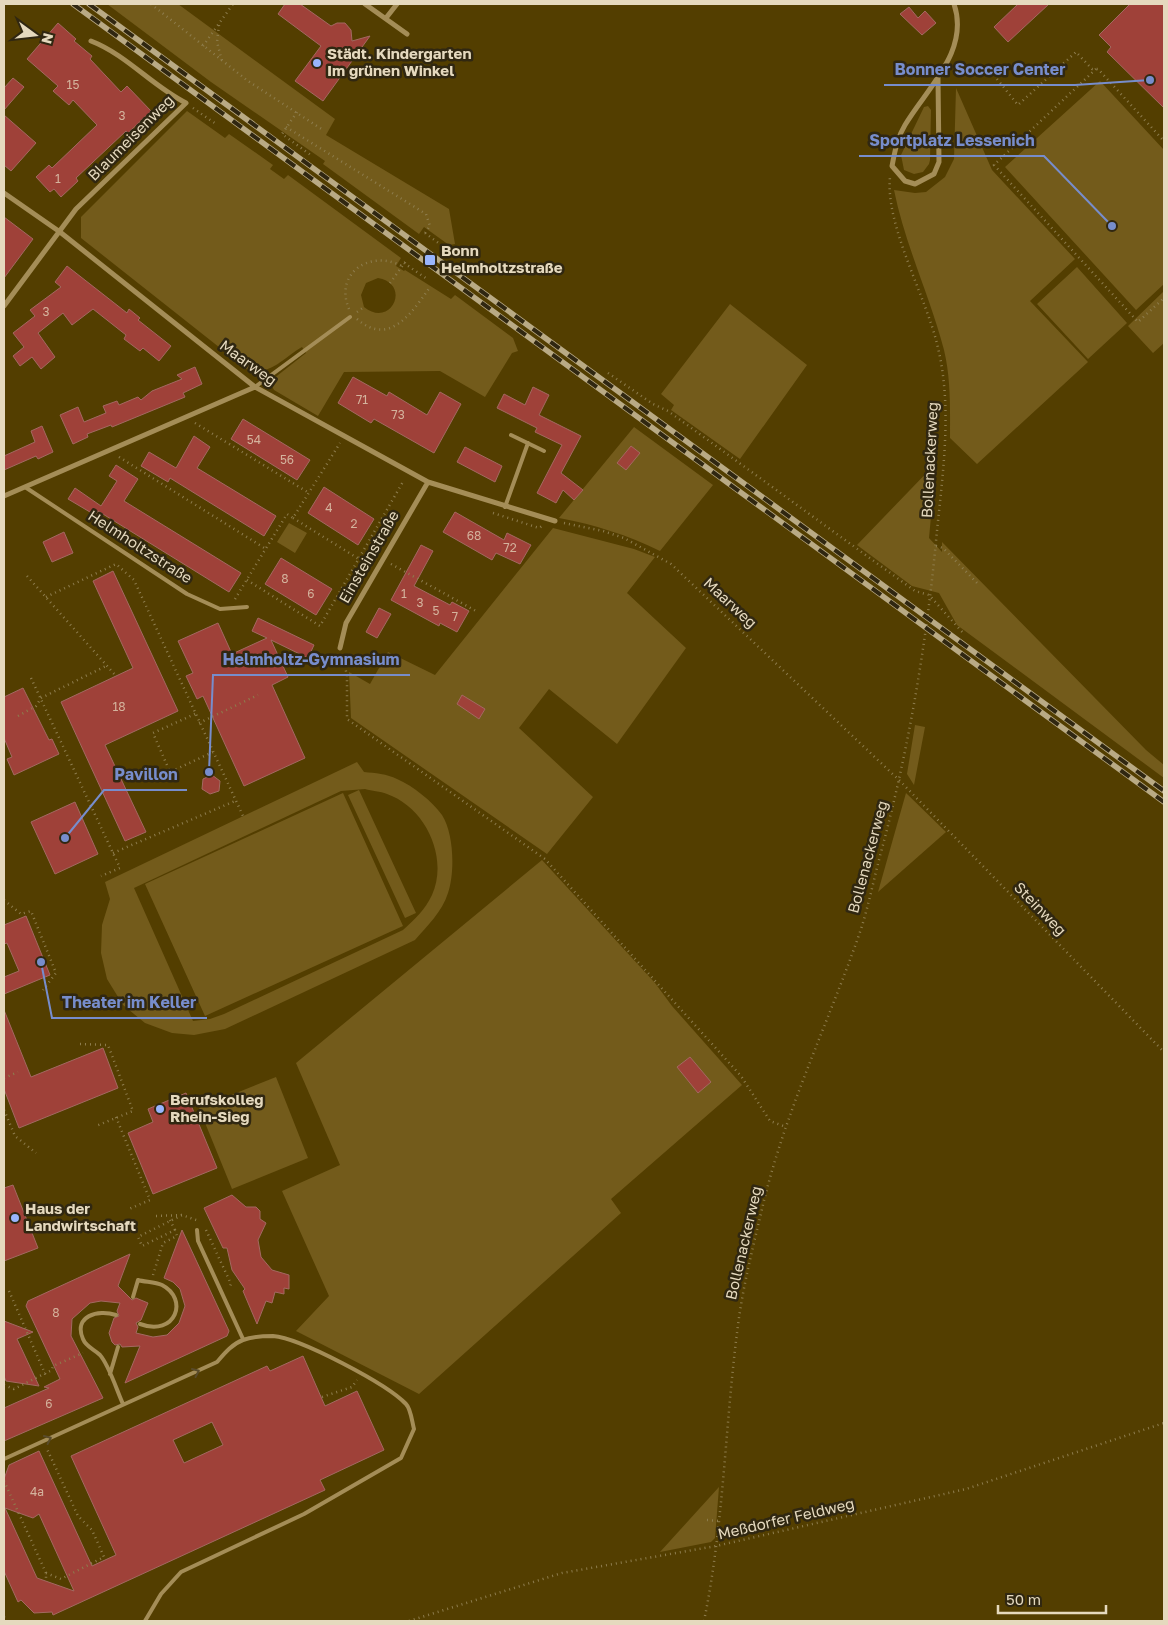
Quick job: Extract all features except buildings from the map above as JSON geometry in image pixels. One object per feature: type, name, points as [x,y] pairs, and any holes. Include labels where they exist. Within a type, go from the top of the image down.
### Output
[{"type":"street","points":[[365,4],[407,34]]},
{"type":"street","points":[[386,18],[397,4]]},
{"type":"street","points":[[938,78],[939,162],[934,174],[915,184],[905,181],[892,166],[896,143],[953,53],[958,14],[954,4]]},
{"type":"street","name":"Blaumeisenweg","points":[[4,306],[76,209],[186,103],[171,96],[106,47],[92,41]]},
{"type":"street","name":"Maarweg","points":[[4,193],[60,232],[256,387],[343,437],[428,482],[548,521],[555,521]]},
{"type":"street","points":[[4,496],[256,387]]},
{"type":"street","name":"Einsteinstraße","points":[[340,648],[346,624],[428,482]]},
{"type":"lane","points":[[256,387],[299,352],[350,317]]},
{"type":"lane","points":[[511,435],[544,450]]},
{"type":"lane","points":[[505,507],[528,443]]},
{"type":"lane","name":"Helmholtzstraße","points":[[25,487],[187,594],[220,609],[247,606]]},
{"type":"lane","points":[[197,1230],[198,1241],[243,1340]]},
{"type":"lane","points":[[133,1297],[138,1280],[162,1285],[171,1293],[176,1309],[170,1321],[161,1327],[140,1324]]},
{"type":"lane","points":[[116,1315],[96,1312],[88,1316],[82,1327],[82,1338],[91,1349],[100,1355],[123,1404]]},
{"type":"lane","points":[[4,1459],[217,1362],[232,1346],[243,1340],[274,1336],[299,1342],[361,1374],[408,1405],[414,1429],[400,1458],[304,1514],[181,1572],[161,1594],[145,1621]]},
{"type":"lane","points":[[110,1374],[118,1347]]},
{"type":"path","points":[[151,4],[248,81],[323,130]]},
{"type":"path","points":[[203,46],[233,4]]},
{"type":"path","points":[[219,23],[217,42],[222,61]]},
{"type":"path","points":[[997,79],[1018,105],[1076,52],[1092,69],[1098,69],[1164,141]]},
{"type":"path","points":[[1096,69],[994,164],[1138,322],[1164,298]]},
{"type":"path","points":[[186,103],[216,124]]},
{"type":"path","points":[[296,112],[282,134],[312,156]]},
{"type":"path","points":[[286,127],[426,214],[430,226],[424,234],[448,250]]},
{"type":"path","name":"Bollenackerweg","points":[[704,1621],[719,1521],[738,1322],[763,1205],[786,1127],[860,931],[900,781],[917,683],[936,546],[942,472],[945,389],[938,346],[896,224],[889,190],[892,166]]},
{"type":"path","points":[[427,279],[404,263],[389,259],[375,259],[355,269],[348,280],[346,294],[352,315],[362,324],[380,329],[390,329],[401,323],[430,286]]},
{"type":"path","points":[[390,283],[404,263]]},
{"type":"path","points":[[608,372],[653,404],[668,411],[915,591],[929,596],[964,634]]},
{"type":"path","points":[[187,418],[309,493]]},
{"type":"path","points":[[293,518],[343,437]]},
{"type":"path","points":[[110,451],[266,549]]},
{"type":"path","points":[[247,580],[320,626],[404,480],[423,490]]},
{"type":"path","points":[[485,511],[539,528],[548,521]]},
{"type":"path","points":[[229,609],[287,514],[359,558]]},
{"type":"path","name":"Maarweg","points":[[555,521],[588,527],[617,536],[641,546],[671,564],[900,781]]},
{"type":"path","points":[[936,546],[943,548],[979,585]]},
{"type":"path","points":[[387,572],[396,556]]},
{"type":"path","points":[[46,597],[116,564],[134,580],[243,816]]},
{"type":"path","points":[[391,564],[476,611]]},
{"type":"path","points":[[27,576],[116,676]]},
{"type":"path","points":[[340,648],[347,675],[347,719],[545,860],[741,1076],[770,1121],[786,1127]]},
{"type":"path","points":[[18,716],[36,706],[41,698],[106,666]]},
{"type":"path","points":[[31,678],[120,868],[101,876]]},
{"type":"path","points":[[199,723],[258,695]]},
{"type":"path","points":[[195,714],[153,733],[170,772],[213,752]]},
{"type":"path","name":"Steinweg","points":[[900,781],[1164,1052]]},
{"type":"path","points":[[113,853],[235,801]]},
{"type":"path","points":[[4,900],[21,914],[31,911],[56,973],[43,990]]},
{"type":"path","points":[[80,1044],[108,1045],[133,1110],[96,1126]]},
{"type":"path","points":[[4,1078],[18,1072]]},
{"type":"path","points":[[4,1110],[14,1136],[36,1153]]},
{"type":"path","points":[[116,1118],[150,1200],[129,1209]]},
{"type":"path","points":[[175,1230],[142,1246],[138,1237],[182,1215]]},
{"type":"path","points":[[151,1283],[163,1243],[177,1236],[170,1220]]},
{"type":"path","points":[[9,1291],[46,1376]]},
{"type":"path","points":[[4,1385],[14,1389],[46,1376],[53,1366],[91,1349]]},
{"type":"path","points":[[322,1397],[352,1387]]},
{"type":"path","name":"Meßdorfer Feldweg","points":[[409,1621],[562,1572],[716,1546],[966,1489],[1164,1423]]},
{"type":"path","points":[[43,1441],[78,1516],[92,1530],[104,1558],[61,1579],[46,1573]]},
{"type":"path","points":[[4,1481],[46,1573],[46,1580]]},
{"type":"path","points":[[707,1520],[719,1521]]},
{"type":"path","points":[[4,1617],[7,1621]]},
{"type":"shaded area","points":[[107,4],[178,4],[335,119],[326,135],[449,209],[455,244],[449,245],[424,227],[419,234],[323,164],[325,161],[211,82]]},
{"type":"shaded area","points":[[1100,81],[1164,150],[1164,284],[1136,310],[1005,167]]},
{"type":"shaded area","points":[[956,88],[992,170],[1075,259],[1030,301],[1088,362],[977,464],[950,438],[949,383],[944,350],[904,231],[894,190],[915,193],[926,192],[945,177],[954,159]]},
{"type":"shaded area","points":[[928,106],[931,110],[930,160],[923,172],[914,174],[904,170],[901,155],[924,107]]},
{"type":"shaded area","points":[[187,111],[225,138],[229,134],[273,165],[270,169],[284,179],[288,175],[401,258],[396,266],[451,299],[455,295],[513,338],[518,351],[512,353],[485,397],[440,371],[344,372],[318,416],[274,390],[271,384],[273,379],[306,353],[302,347],[270,368],[256,371],[248,370],[81,238],[81,217]],"holes":[[[378,278],[388,282],[394,288],[396,296],[394,303],[389,309],[382,313],[374,312],[364,307],[361,295],[366,283]]]},
{"type":"shaded area","points":[[1077,267],[1127,323],[1088,359],[1037,304]]},
{"type":"shaded area","points":[[1164,291],[1164,343],[1153,353],[1128,326]]},
{"type":"shaded area","points":[[730,304],[807,365],[740,459],[671,410],[674,405],[661,394]]},
{"type":"shaded area","points":[[634,427],[713,485],[660,551],[611,531],[559,518]]},
{"type":"shaded area","points":[[936,463],[929,538],[942,552],[942,542],[1146,750],[1164,765],[1164,778],[957,625],[939,593],[912,586],[857,545]]},
{"type":"shaded area","points":[[289,523],[307,533],[295,553],[277,542]]},
{"type":"shaded area","points":[[553,528],[634,549],[655,557],[627,593],[686,648],[617,744],[549,689],[519,728],[593,797],[547,854],[351,718],[349,672],[370,684],[388,652],[435,675]]},
{"type":"shaded area","points":[[915,725],[925,727],[914,785],[907,774]]},
{"type":"shaded area","points":[[357,762],[364,772],[397,779],[428,799],[442,815],[451,842],[452,875],[448,893],[434,918],[415,940],[225,1029],[194,1035],[172,1033],[145,1023],[123,1005],[107,979],[101,953],[102,925],[110,899],[105,882]],"holes":[[[365,789],[384,793],[401,801],[412,810],[430,835],[435,850],[437,880],[432,895],[423,910],[403,930],[224,1014],[210,1019],[193,1021],[134,888],[341,791]]]},
{"type":"shaded area","points":[[359,790],[416,913],[405,918],[348,795]]},
{"type":"shaded area","points":[[343,793],[403,926],[205,1016],[145,884]]},
{"type":"shaded area","points":[[906,793],[946,832],[878,892]]},
{"type":"shaded area","points":[[542,860],[655,983],[672,1006],[742,1085],[611,1199],[621,1213],[419,1394],[296,1331],[329,1296],[282,1191],[340,1165],[296,1063]]},
{"type":"shaded area","points":[[276,1077],[308,1158],[232,1189],[199,1108]]},
{"type":"shaded area","points":[[719,1487],[715,1538],[711,1542],[660,1552]]},
{"type":"railway","points":[[73,4],[1164,802]]},
{"type":"railway","points":[[89,4],[1164,791]]},
{"type":"place","name":"Städt. Kindergarten Im grünen Winkel","points":[[317,63]]},
{"type":"place","name":"Bonner Soccer Center","points":[[1150,80]]},
{"type":"place","name":"Sportplatz Lessenich","points":[[1112,226]]},
{"type":"place","name":"Bonn Helmholtzstraße","points":[[430,260]]},
{"type":"place","name":"Helmholtz-Gymnasium","points":[[209,772]]},
{"type":"place","name":"Pavillon","points":[[65,838]]},
{"type":"place","name":"Theater im Keller","points":[[41,962]]},
{"type":"place","name":"Berufskolleg Rhein-Sieg","points":[[160,1109]]},
{"type":"place","name":"Haus der Landwirtschaft","points":[[15,1218]]}]
